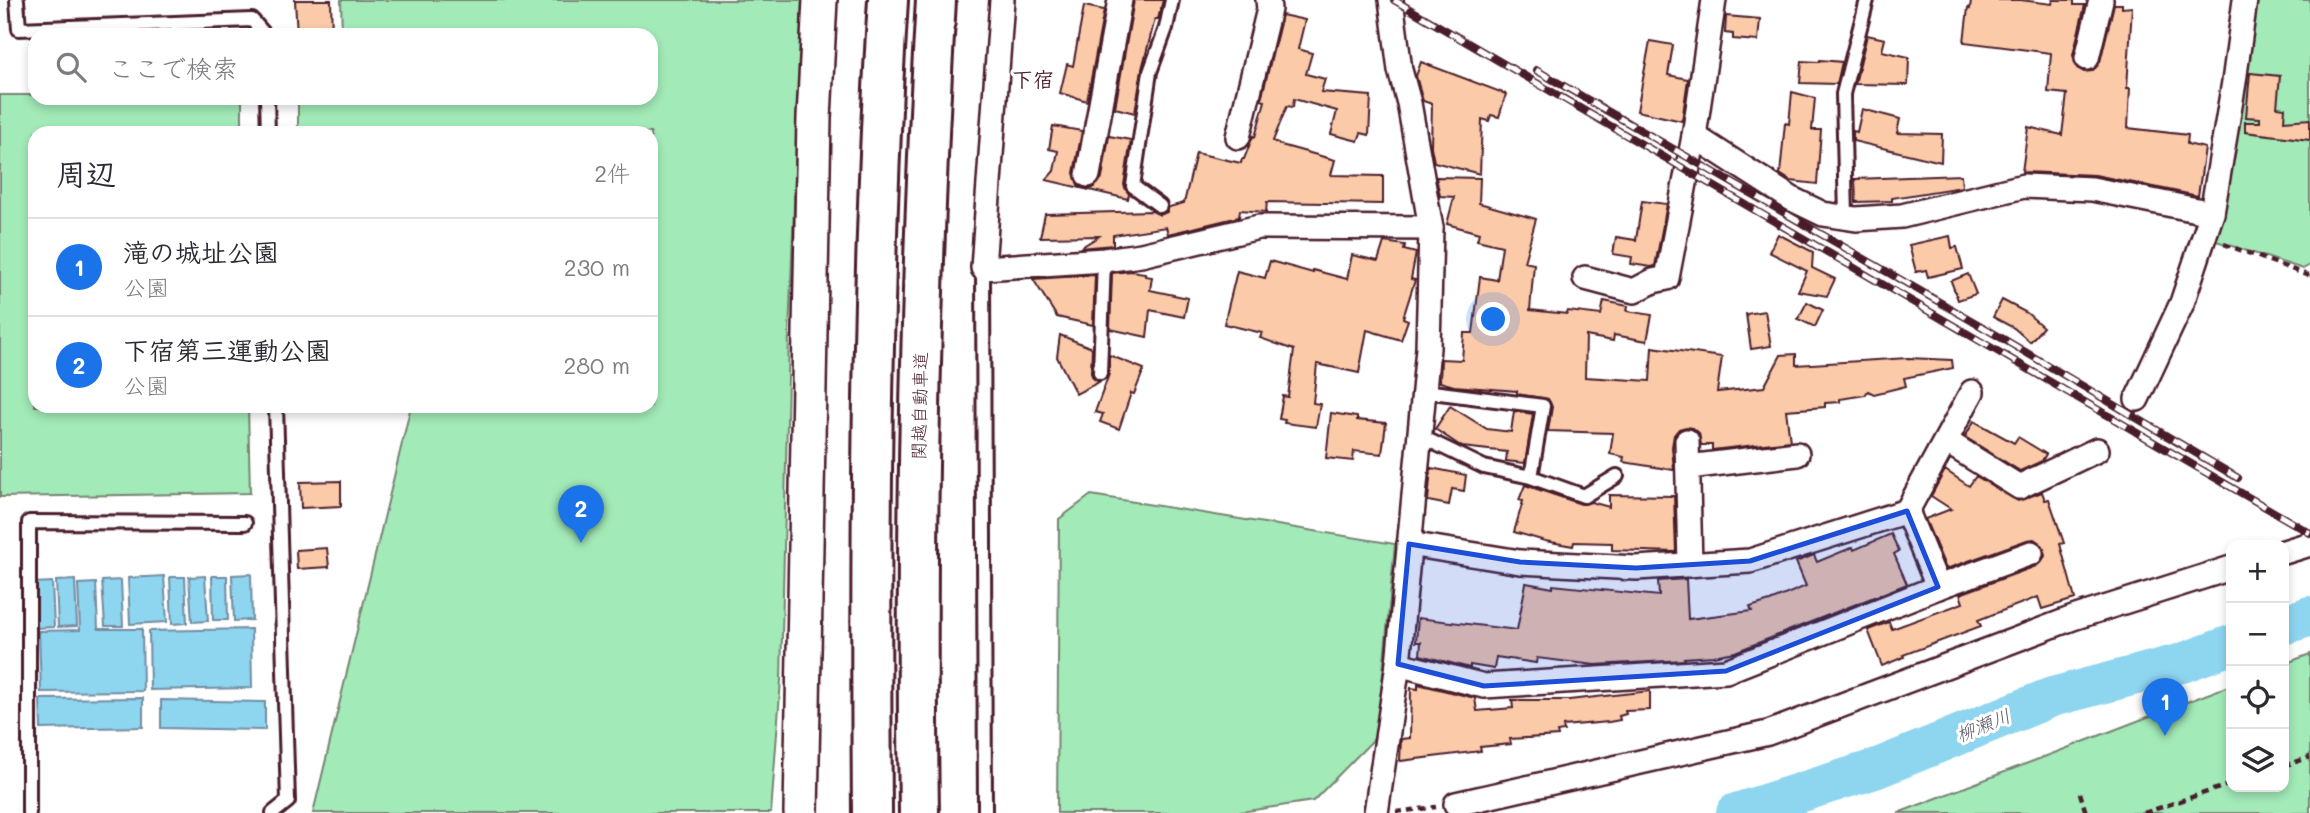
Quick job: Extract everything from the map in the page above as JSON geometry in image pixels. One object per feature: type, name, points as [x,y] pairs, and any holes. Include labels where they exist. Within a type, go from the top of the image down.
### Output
[{"type":"highway","points":[[872,813],[872,387],[880,133],[888,0]]},
{"type":"highway","name":"関越自動車道","points":[[919,813],[919,383],[936,0]]},
{"type":"street","points":[[801,813],[814,118],[820,0]]},
{"type":"street","points":[[1002,0],[983,268],[1141,255],[1259,227],[1431,228]]},
{"type":"street","points":[[1088,175],[1120,0]]},
{"type":"street","points":[[1238,137],[1269,9],[1268,0]]},
{"type":"street","points":[[1376,813],[1398,664],[1420,436],[1428,348],[1431,228],[1409,103],[1400,70],[1391,0]]},
{"type":"street","points":[[1586,278],[1634,291],[1653,281],[1667,278],[1694,136],[1714,0]]},
{"type":"street","points":[[2087,58],[2101,0]]},
{"type":"street","points":[[2137,399],[2182,303],[2211,213],[2245,0]]},
{"type":"street","points":[[1694,136],[1792,199],[1822,214],[1846,217],[1902,216],[2024,186],[2092,189],[2211,213]]},
{"type":"street","points":[[1409,544],[1520,562],[1636,568],[1750,561],[1907,510],[1972,392]]},
{"type":"street","points":[[1945,441],[2019,487],[2097,450]]},
{"type":"street","points":[[1687,442],[1690,565]]},
{"type":"street","points":[[1688,467],[1797,454]]},
{"type":"street","points":[[1907,510],[1938,587]]},
{"type":"street","points":[[2289,550],[2310,544]]},
{"type":"street","points":[[1398,664],[1484,685],[1727,671],[2031,553]]},
{"type":"street","points":[[1456,804],[1768,733],[2073,618],[2226,570]]},
{"type":"lane","points":[[17,0],[19,29],[28,29]]},
{"type":"lane","points":[[1160,206],[1133,186],[1150,72],[1167,28],[1172,0]]},
{"type":"lane","points":[[1846,217],[1843,94],[1867,0]]},
{"type":"lane","points":[[45,28],[251,20],[258,28]]},
{"type":"lane","points":[[267,105],[268,126]]},
{"type":"lane","points":[[1100,373],[1104,260]]},
{"type":"lane","points":[[983,268],[985,813]]},
{"type":"lane","points":[[1424,391],[1543,406],[1531,477]]},
{"type":"lane","points":[[274,813],[288,801],[276,413]]},
{"type":"lane","points":[[1420,436],[1485,467],[1531,477],[1584,496],[1617,476]]},
{"type":"lane","points":[[29,813],[29,522],[245,523]]},
{"type":"path","points":[[2204,237],[2310,274]]},
{"type":"path","points":[[2289,764],[2310,757]]},
{"type":"path","points":[[2144,813],[2226,786]]},
{"type":"path","points":[[2080,793],[2086,813]]},
{"type":"path","points":[[1392,813],[1456,804]]},
{"type":"highlighted area","points":[[1907,511],[1938,587],[1726,671],[1484,686],[1398,664],[1409,544],[1520,562],[1636,568],[1750,561]]},
{"type":"green space","points":[[341,0],[802,0],[789,334],[781,680],[771,813],[313,813],[409,413],[658,413],[658,126],[298,126],[298,105],[658,105],[658,28],[342,28]]},
{"type":"green space","points":[[2245,0],[2310,0],[2310,265],[2303,269],[2204,237]]},
{"type":"green space","points":[[0,95],[28,95],[28,105],[242,105],[242,126],[28,126],[28,413],[248,413],[250,493],[0,497]]},
{"type":"green space","points":[[1091,495],[1395,544],[1377,736],[1313,801],[1234,813],[1057,813],[1059,519]]},
{"type":"green space","points":[[2310,654],[2310,813],[1898,813],[2226,687],[2226,792],[2289,792],[2289,662]]},
{"type":"water","points":[[251,574],[252,620],[234,621],[232,575]]},
{"type":"water","points":[[164,576],[167,622],[130,624],[128,578]]},
{"type":"water","points":[[205,576],[208,621],[192,622],[189,577]]},
{"type":"water","points":[[212,576],[227,576],[228,620],[213,620]]},
{"type":"water","points":[[170,577],[185,577],[187,623],[172,624]]},
{"type":"water","points":[[75,580],[77,626],[58,627],[56,581]]},
{"type":"water","points":[[121,580],[123,626],[105,626],[102,581]]},
{"type":"water","points":[[52,582],[54,627],[35,628],[33,583]]},
{"type":"water","points":[[96,583],[98,629],[142,629],[143,691],[41,692],[39,631],[80,630],[78,584]]},
{"type":"water","points":[[251,629],[252,688],[150,690],[149,631]]},
{"type":"water","points":[[143,698],[143,727],[41,729],[40,699]]},
{"type":"water","points":[[161,700],[265,702],[265,730],[161,728]]},
{"type":"building","points":[[295,0],[331,0],[332,28],[297,28]]},
{"type":"building","points":[[1134,0],[1163,0],[1158,19],[1155,19],[1142,69],[1135,113],[1115,108]]},
{"type":"building","points":[[1971,0],[2021,0],[2052,4],[2053,0],[2074,0],[2074,5],[2085,5],[2073,55],[2077,68],[2084,72],[2092,71],[2100,62],[2114,4],[2122,4],[2122,8],[2132,7],[2127,88],[2130,88],[2128,128],[2188,135],[2187,144],[2205,148],[2198,196],[2095,175],[2022,172],[2028,127],[2062,135],[2067,94],[2048,92],[2051,53],[1964,42]]},
{"type":"building","points":[[1084,6],[1104,10],[1087,101],[1060,93],[1067,64],[1073,66]]},
{"type":"building","points":[[1282,15],[1305,20],[1298,49],[1312,53],[1306,74],[1325,79],[1321,92],[1371,96],[1369,135],[1361,133],[1358,141],[1331,134],[1337,111],[1294,99],[1293,107],[1287,106],[1273,141],[1335,160],[1331,175],[1383,176],[1383,204],[1267,202],[1266,212],[1240,210],[1239,217],[1168,234],[1166,227],[1113,235],[1113,245],[1103,246],[1080,248],[1099,236],[1040,237],[1045,214],[1152,211],[1160,215],[1167,212],[1169,207],[1184,203],[1196,153],[1241,163],[1253,136],[1255,137],[1265,101],[1261,100]]},
{"type":"building","points":[[1726,16],[1760,19],[1758,41],[1733,39],[1733,34],[1725,33]]},
{"type":"building","points":[[1867,35],[1885,39],[1882,51],[1909,57],[1908,85],[1855,84]]},
{"type":"building","points":[[1650,41],[1673,45],[1668,75],[1688,79],[1682,121],[1637,111]]},
{"type":"building","points":[[1802,61],[1842,62],[1837,84],[1800,83]]},
{"type":"building","points":[[1421,62],[1506,94],[1499,117],[1491,115],[1489,121],[1482,119],[1480,174],[1434,162],[1431,147],[1432,104],[1423,101],[1416,76]]},
{"type":"building","points":[[2250,73],[2280,76],[2277,107],[2285,108],[2284,121],[2310,119],[2310,140],[2245,132],[2245,122],[2260,122],[2260,118],[2246,117]]},
{"type":"building","points":[[1792,92],[1815,98],[1812,130],[1821,130],[1817,184],[1791,181],[1780,174],[1785,123],[1789,124]]},
{"type":"building","points":[[1862,109],[1900,119],[1897,133],[1942,134],[1941,162],[1853,141],[1853,131],[1857,132]]},
{"type":"building","points":[[1053,126],[1082,131],[1074,173],[1078,185],[1086,189],[1093,188],[1102,178],[1109,136],[1131,140],[1124,185],[1129,194],[1128,199],[1046,180],[1054,171],[1058,151],[1049,149]]},
{"type":"building","points":[[1961,175],[1962,187],[1892,198],[1892,201],[1856,202],[1855,179]]},
{"type":"building","points":[[1436,177],[1480,178],[1479,203],[1536,219],[1524,262],[1534,264],[1530,310],[1601,315],[1604,301],[1628,306],[1627,311],[1652,315],[1647,341],[1614,335],[1613,341],[1586,336],[1585,377],[1650,381],[1652,347],[1722,357],[1717,392],[1764,387],[1781,355],[1796,354],[1796,365],[1908,358],[1952,360],[1953,368],[1904,378],[1906,386],[1874,394],[1868,391],[1865,395],[1840,399],[1840,402],[1825,403],[1825,407],[1786,410],[1790,441],[1712,450],[1712,445],[1701,445],[1699,433],[1686,427],[1679,429],[1674,435],[1674,470],[1623,462],[1624,457],[1610,454],[1613,433],[1548,431],[1552,407],[1548,399],[1517,394],[1517,391],[1454,386],[1440,382],[1441,359],[1462,360],[1464,333],[1473,333],[1480,277],[1497,280],[1502,246],[1477,240],[1479,233],[1447,224],[1454,197],[1440,196]]},
{"type":"building","points":[[1642,201],[1667,204],[1655,266],[1651,267],[1631,264],[1632,257],[1613,254],[1616,237],[1636,240]]},
{"type":"building","points":[[1778,234],[1813,252],[1812,268],[1835,279],[1827,296],[1798,291],[1807,271],[1769,252]]},
{"type":"building","points":[[1950,236],[1952,248],[1957,247],[1963,269],[1928,277],[1926,270],[1916,272],[1909,245]]},
{"type":"building","points":[[1384,242],[1405,245],[1404,250],[1416,253],[1411,279],[1415,280],[1403,318],[1408,320],[1401,340],[1367,330],[1359,373],[1317,364],[1313,403],[1320,404],[1316,427],[1284,423],[1285,420],[1279,419],[1283,396],[1288,397],[1294,350],[1260,338],[1262,333],[1224,324],[1237,271],[1265,278],[1270,261],[1347,279],[1352,255],[1378,261]]},
{"type":"building","points":[[1131,271],[1152,277],[1150,290],[1188,298],[1184,317],[1150,310],[1147,337],[1110,329],[1112,273]]},
{"type":"building","points":[[1968,274],[1976,294],[1958,300],[1951,281]]},
{"type":"building","points":[[1095,275],[1093,325],[1057,317],[1033,279]]},
{"type":"building","points":[[2002,300],[2027,313],[2043,327],[2030,342],[2014,328],[1993,317]]},
{"type":"building","points":[[1807,302],[1823,310],[1815,327],[1798,319]]},
{"type":"building","points":[[1765,311],[1771,346],[1751,349],[1746,314]]},
{"type":"building","points":[[1060,335],[1092,348],[1091,373],[1099,382],[1076,394],[1057,357]]},
{"type":"building","points":[[1109,355],[1144,369],[1134,394],[1131,393],[1119,429],[1100,422],[1103,414],[1095,412],[1109,374]]},
{"type":"building","points":[[1450,406],[1487,429],[1511,432],[1514,411],[1533,414],[1525,463],[1506,461],[1507,452],[1462,447],[1435,429]]},
{"type":"building","points":[[1331,413],[1357,417],[1357,420],[1386,423],[1382,454],[1354,451],[1353,461],[1326,458]]},
{"type":"building","points":[[1974,421],[2014,443],[2018,437],[2046,454],[2042,461],[2020,471],[1965,437]]},
{"type":"building","points":[[1431,468],[1466,475],[1464,491],[1452,489],[1449,505],[1428,501]]},
{"type":"building","points":[[1945,470],[1969,486],[1976,476],[2018,501],[2042,492],[2045,500],[2049,499],[2064,543],[2060,544],[2075,599],[2042,609],[2038,597],[1978,620],[1981,626],[1903,655],[1904,657],[1882,666],[1868,630],[1889,622],[1892,629],[1963,603],[1960,594],[2036,566],[2045,556],[2044,549],[2034,539],[1946,569],[1925,519],[1951,509],[1931,496]]},
{"type":"building","points":[[341,481],[341,506],[301,508],[300,482]]},
{"type":"building","points":[[1525,485],[1581,504],[1591,502],[1609,507],[1609,495],[1674,496],[1676,552],[1612,550],[1612,543],[1574,542],[1573,546],[1514,532],[1523,501],[1519,500]]},
{"type":"building","points":[[1891,534],[1899,551],[1894,554],[1907,584],[1735,652],[1684,658],[1685,660],[1595,665],[1537,658],[1536,663],[1496,657],[1494,669],[1470,665],[1470,668],[1420,655],[1421,642],[1416,642],[1418,618],[1517,630],[1526,583],[1553,588],[1553,585],[1659,596],[1658,581],[1686,579],[1688,619],[1752,611],[1750,607],[1806,586],[1796,562],[1814,555],[1817,562]]},
{"type":"building","points":[[327,548],[329,567],[297,569],[296,550]]},
{"type":"building","points":[[1418,684],[1475,698],[1477,711],[1513,708],[1512,700],[1569,700],[1650,691],[1650,710],[1625,711],[1626,714],[1619,716],[1620,720],[1563,726],[1564,731],[1557,732],[1558,736],[1510,739],[1511,744],[1480,747],[1481,751],[1400,761],[1401,739],[1410,738],[1411,688],[1418,689]]},
{"type":"waterway","name":"柳瀬川","points":[[2289,623],[2310,616]]},
{"type":"waterway","name":"柳瀬川","points":[[1736,813],[1875,769],[2052,697],[2182,663],[2226,647]]},
{"type":"railway","points":[[1394,0],[2310,533]]},
{"type":"railway","points":[[1536,70],[1988,330],[2238,478]]},
{"type":"place","name":"下宿第三運動公園","points":[[581,543]]},
{"type":"place","name":"滝の城址公園","points":[[2165,736]]},
{"type":"district","name":"下宿","points":[[1033,80]]}]
